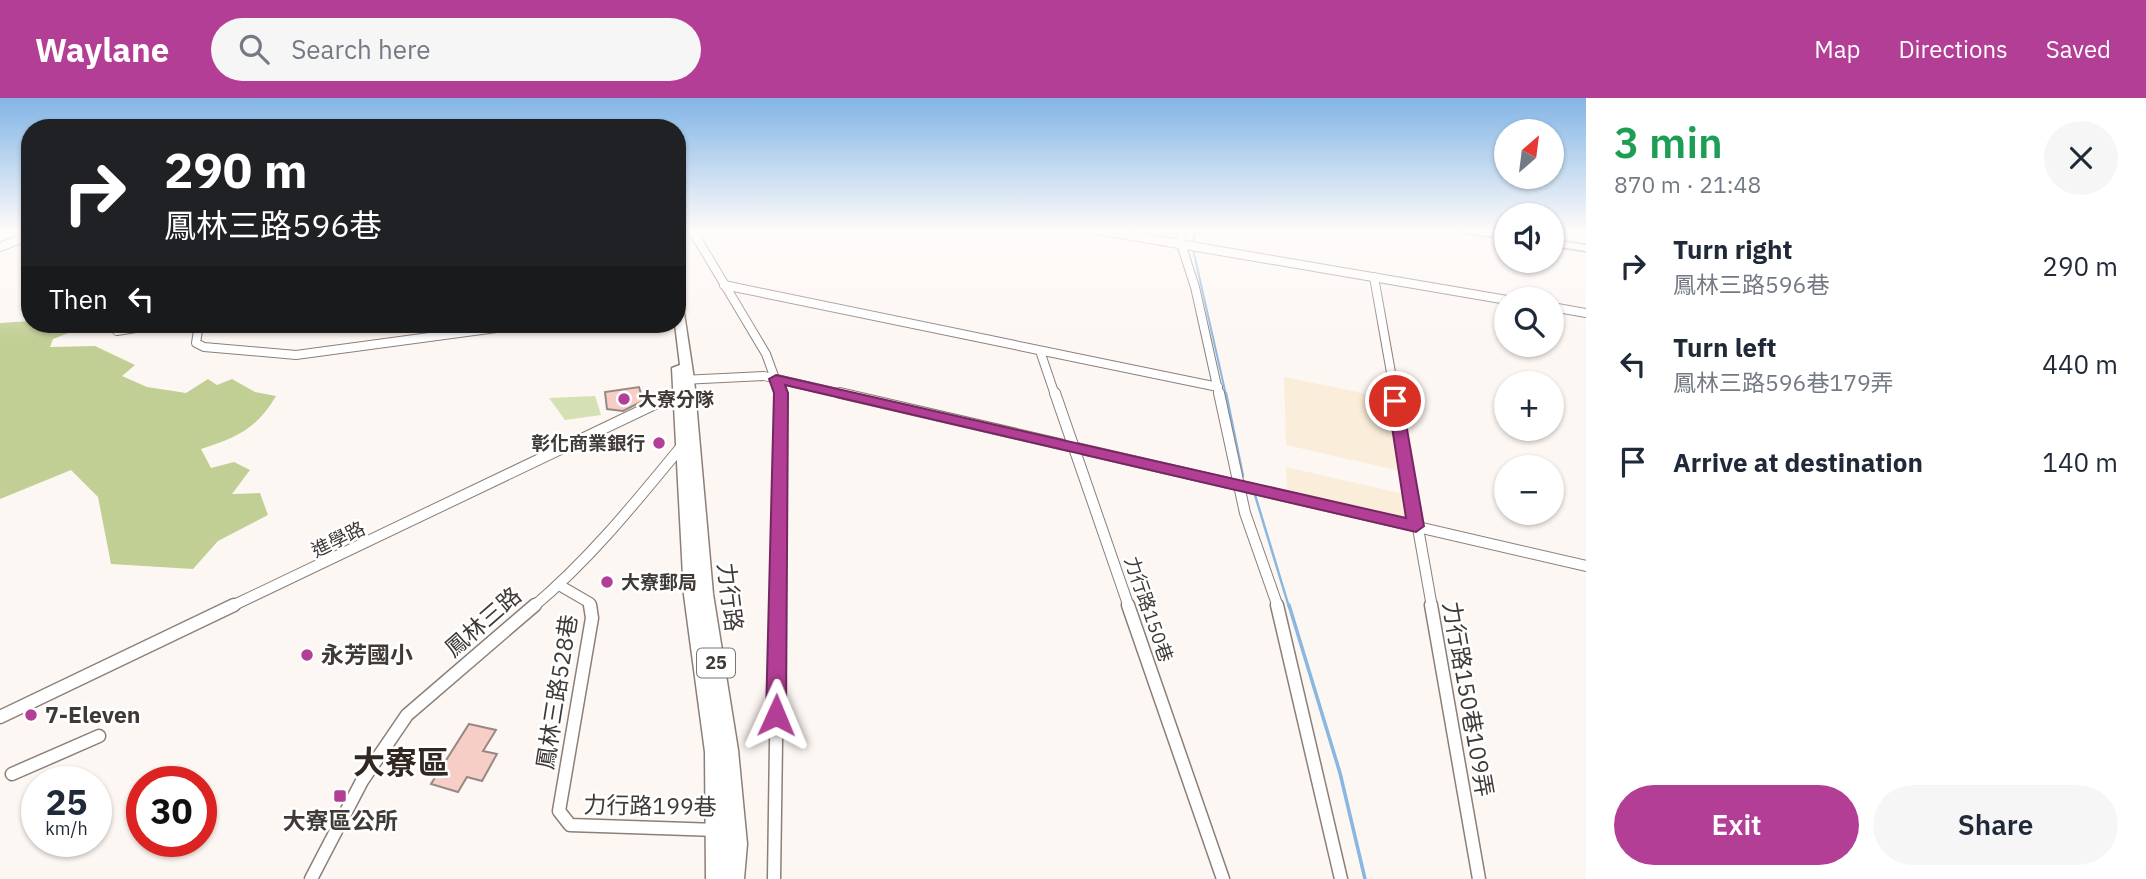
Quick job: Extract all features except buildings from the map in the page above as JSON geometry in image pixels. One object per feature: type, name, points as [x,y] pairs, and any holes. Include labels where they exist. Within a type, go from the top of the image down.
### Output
[{"type":"main road","name":"25","points":[[674,333],[684,385]]},
{"type":"main road","name":"25","points":[[680,333],[686,446]]},
{"type":"main road","name":"力行路","points":[[686,446],[729,750],[736,828],[734,879]]},
{"type":"main road","name":"力行路","points":[[686,446],[692,595],[714,752],[718,830],[716,879]]},
{"type":"street","points":[[713,266],[766,354],[781,393],[774,879]]},
{"type":"street","points":[[1188,266],[1245,513],[1283,622],[1341,879]]},
{"type":"street","points":[[1312,266],[1494,298]]},
{"type":"street","name":"力行路150巷109弄","points":[[1374,277],[1479,879]]},
{"type":"street","points":[[724,285],[1218,387]]},
{"type":"street","points":[[1564,309],[1586,313]]},
{"type":"street","points":[[198,333],[196,343],[204,347],[296,355],[459,333]]},
{"type":"street","name":"力行路150巷","points":[[1040,351],[1076,447],[1223,879]]},
{"type":"street","points":[[684,385],[764,376],[1586,566]]},
{"type":"street","name":"進學路","points":[[0,718],[437,511],[684,385]]},
{"type":"street","name":"鳳林三路","points":[[311,879],[362,781],[407,715],[559,584],[620,521],[686,446]]},
{"type":"street","name":"鳳林三路528巷","points":[[559,584],[590,603],[592,609],[559,811],[564,821]]},
{"type":"street","points":[[12,774],[99,736]]},
{"type":"street","name":"力行路199巷","points":[[564,821],[570,825],[718,830],[736,828]]},
{"type":"shaded area","points":[[1284,377],[1392,399],[1405,472],[1286,445]]},
{"type":"shaded area","points":[[1286,467],[1408,495],[1413,523],[1287,493]]},
{"type":"green space","points":[[21,322],[21,333],[69,333],[53,339],[50,347],[95,346],[135,365],[122,376],[147,387],[186,393],[208,379],[217,385],[232,379],[255,392],[276,396],[261,417],[244,431],[201,449],[211,468],[234,462],[250,470],[232,494],[260,493],[268,515],[218,541],[193,569],[111,564],[98,497],[71,470],[0,499],[0,323]]},
{"type":"green space","points":[[595,396],[601,415],[565,420],[549,398]]},
{"type":"waterway","points":[[1197,266],[1226,395]]},
{"type":"waterway","points":[[1226,393],[1243,476]]},
{"type":"waterway","points":[[1255,495],[1289,607]]},
{"type":"waterway","points":[[1289,605],[1340,773],[1365,879]]},
{"type":"place","name":"大寮分隊","points":[[624,399]]},
{"type":"place","name":"彰化商業銀行","points":[[659,443]]},
{"type":"place","name":"大寮郵局","points":[[607,582]]},
{"type":"place","name":"永芳國小","points":[[307,655]]},
{"type":"place","name":"7-Eleven","points":[[31,715]]},
{"type":"place","name":"大寮區公所","points":[[340,796]]},
{"type":"district","name":"大寮區","points":[[401,763]]},
{"type":"route","points":[[776,715],[781,393],[776,379],[1416,526],[1395,401]]}]
